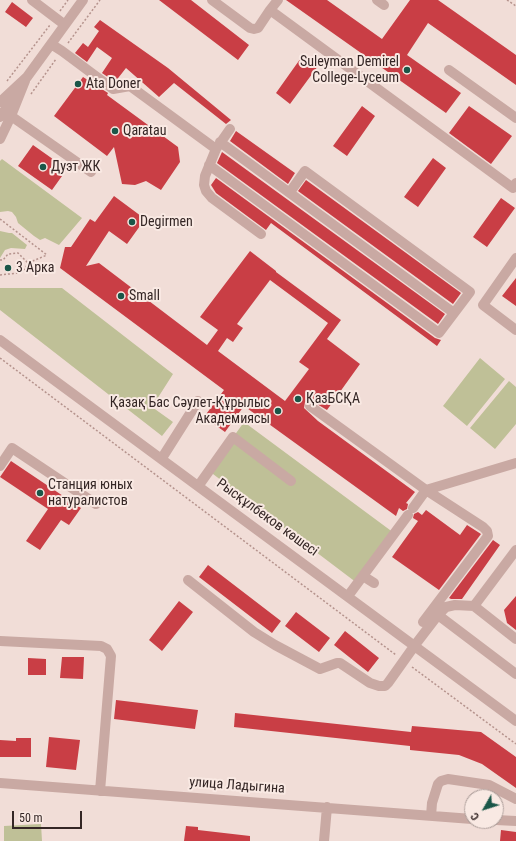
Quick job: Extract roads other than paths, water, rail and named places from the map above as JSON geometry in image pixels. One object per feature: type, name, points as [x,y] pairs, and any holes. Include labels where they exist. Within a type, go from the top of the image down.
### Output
[{"type":"street","points":[[32,0],[65,25]]},
{"type":"street","points":[[0,117],[83,0]]},
{"type":"street","points":[[212,0],[250,28],[254,29],[258,28],[278,0]]},
{"type":"street","points":[[270,10],[515,187]]},
{"type":"street","points":[[51,44],[113,89],[130,86],[290,192],[454,313]]},
{"type":"street","points":[[449,70],[516,118]]},
{"type":"street","points":[[0,102],[27,77]]},
{"type":"street","points":[[0,139],[27,77]]},
{"type":"street","points":[[11,116],[91,172]]},
{"type":"street","points":[[230,129],[218,145],[209,165],[205,176],[204,185],[206,192],[261,234]]},
{"type":"street","points":[[209,165],[439,333],[470,292],[304,171],[290,192]]},
{"type":"street","points":[[516,258],[483,305],[516,330]]},
{"type":"street","name":"Рысқұлбеков көшесі","points":[[0,340],[199,485],[516,721]]},
{"type":"street","points":[[162,458],[198,401]]},
{"type":"street","points":[[310,406],[426,490],[487,531],[488,536],[423,622]]},
{"type":"street","points":[[199,485],[233,437],[290,481]]},
{"type":"street","points":[[0,466],[12,448],[96,504]]},
{"type":"street","points":[[348,596],[426,490],[516,463]]},
{"type":"street","points":[[474,606],[516,550]]},
{"type":"street","points":[[364,576],[374,583]]},
{"type":"street","points":[[188,580],[254,632],[275,645],[320,669],[340,663],[370,683],[379,686],[385,686],[388,683],[415,645],[446,607],[455,605],[474,606],[516,639]]},
{"type":"street","points":[[438,616],[516,674]]},
{"type":"street","points":[[0,641],[101,646],[107,649],[111,656],[100,791]]},
{"type":"street","points":[[431,816],[432,802],[438,784],[441,781],[448,779],[489,785],[516,799]]},
{"type":"street","name":"улица Ладыгина","points":[[0,783],[464,818]]},
{"type":"street","points":[[324,841],[327,807]]},
{"type":"street","points":[[504,820],[516,821]]},
{"type":"place","name":"Suleyman Demirel College-Lyceum","points":[[407,70]]},
{"type":"place","name":"Ata Doner","points":[[78,84]]},
{"type":"place","name":"Qaratau","points":[[115,131]]},
{"type":"place","name":"Дуэт ЖК","points":[[43,167]]},
{"type":"place","name":"Degirmen","points":[[132,222]]},
{"type":"place","name":"3 Арка","points":[[8,268]]},
{"type":"place","name":"Small","points":[[121,296]]},
{"type":"place","name":"ҚазБСҚА","points":[[298,399]]},
{"type":"place","name":"Қазақ Бас Сәулет-Құрылыс Академиясы","points":[[278,411]]},
{"type":"place","name":"Станция юных натуралистов","points":[[40,493]]}]
